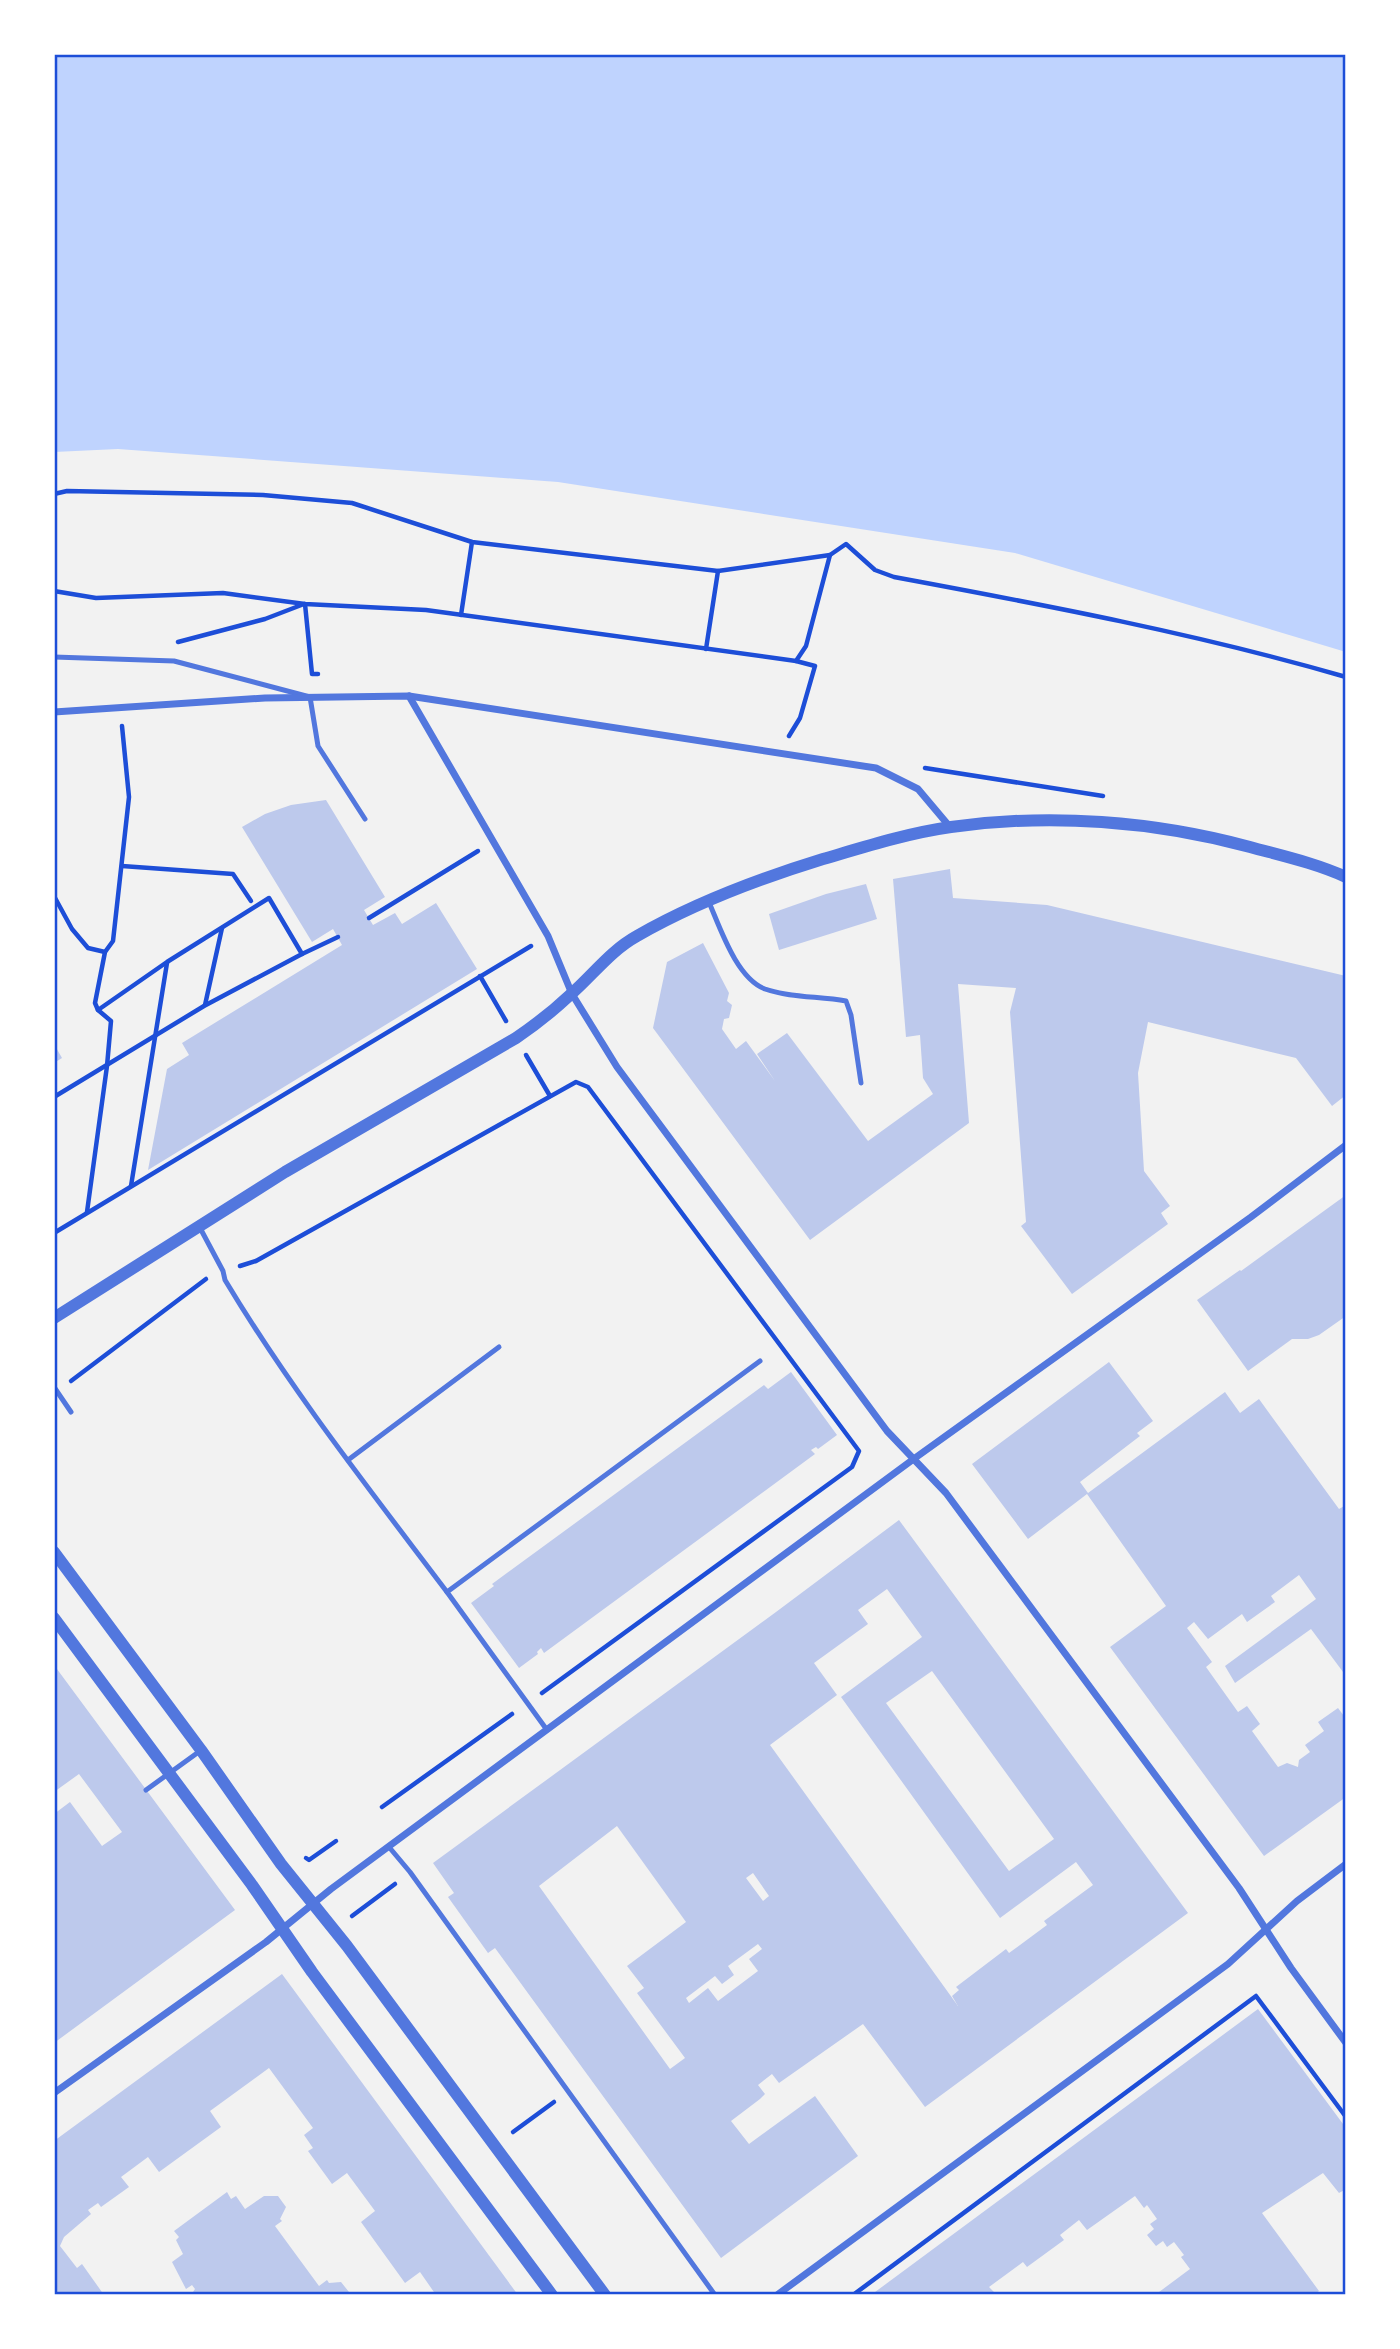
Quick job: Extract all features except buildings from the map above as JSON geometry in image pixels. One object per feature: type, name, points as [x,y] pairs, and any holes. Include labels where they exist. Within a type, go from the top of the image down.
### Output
[{"type":"street","points":[[409,696],[548,936],[572,994],[626,1078],[887,1431],[946,1493],[1231,1877],[1346,2043]]},
{"type":"street","points":[[54,712],[265,698],[409,696],[876,768],[918,789],[950,827]]},
{"type":"street","points":[[54,1318],[285,1172],[516,1038],[538,1023],[602,963],[635,937],[759,878],[864,847],[950,827],[1018,821],[1091,820],[1203,834],[1321,866],[1346,877]]},
{"type":"street","points":[[54,2093],[282,1929],[915,1458],[1240,1225],[1346,1145]]},
{"type":"street","points":[[54,1552],[201,1750],[281,1864],[347,1946],[605,2295]]},
{"type":"street","points":[[54,1618],[552,2295]]},
{"type":"street","points":[[777,2295],[1217,1973],[1297,1900],[1346,1864]]},
{"type":"lane","points":[[54,657],[174,660],[310,697],[318,746],[365,819]]},
{"type":"lane","points":[[708,900],[737,963],[752,983],[788,994],[846,1001],[852,1015],[861,1083]]},
{"type":"lane","points":[[199,1226],[223,1271],[225,1280],[256,1332],[547,1730]]},
{"type":"lane","points":[[348,1460],[499,1347]]},
{"type":"lane","points":[[447,1592],[760,1361]]},
{"type":"lane","points":[[56,1389],[71,1412]]},
{"type":"lane","points":[[146,1790],[201,1750]]},
{"type":"lane","points":[[390,1847],[569,2090],[715,2295]]},
{"type":"path","points":[[54,494],[67,491],[263,495],[352,503],[472,542],[718,571],[830,555],[846,544],[875,570],[894,577],[1161,631],[1282,658],[1346,677]]},
{"type":"path","points":[[461,615],[472,542]]},
{"type":"path","points":[[796,661],[806,646],[830,555]]},
{"type":"path","points":[[706,649],[718,571]]},
{"type":"path","points":[[54,591],[96,598],[223,593],[305,604],[426,610],[796,661],[815,666],[800,718],[785,741]]},
{"type":"path","points":[[150,660],[177,642],[265,619],[305,604]]},
{"type":"path","points":[[305,604],[312,674]]},
{"type":"path","points":[[87,1213],[111,1021],[98,1010],[95,1003],[106,952],[113,941],[129,797],[121,708]]},
{"type":"path","points":[[121,866],[233,874],[251,901]]},
{"type":"path","points":[[369,918],[454,866]]},
{"type":"path","points":[[54,896],[72,929],[88,948],[106,952]]},
{"type":"path","points":[[98,1010],[167,962],[270,898],[302,954]]},
{"type":"path","points":[[204,1006],[222,928]]},
{"type":"path","points":[[54,1233],[548,936]]},
{"type":"path","points":[[54,1097],[204,1006],[338,937]]},
{"type":"path","points":[[130,1187],[167,962]]},
{"type":"path","points":[[56,1389],[200,1283],[223,1271],[256,1261],[576,1082],[588,1087],[859,1451],[852,1466],[382,1807]]},
{"type":"path","points":[[309,1860],[336,1841]]},
{"type":"path","points":[[351,1917],[398,1881]]},
{"type":"path","points":[[853,2295],[1256,1996],[1346,2117]]},
{"type":"path","points":[[507,2137],[569,2090]]},
{"type":"water","points":[[54,54],[1346,54],[1346,652],[1015,553],[558,482],[118,449],[54,452]]}]
